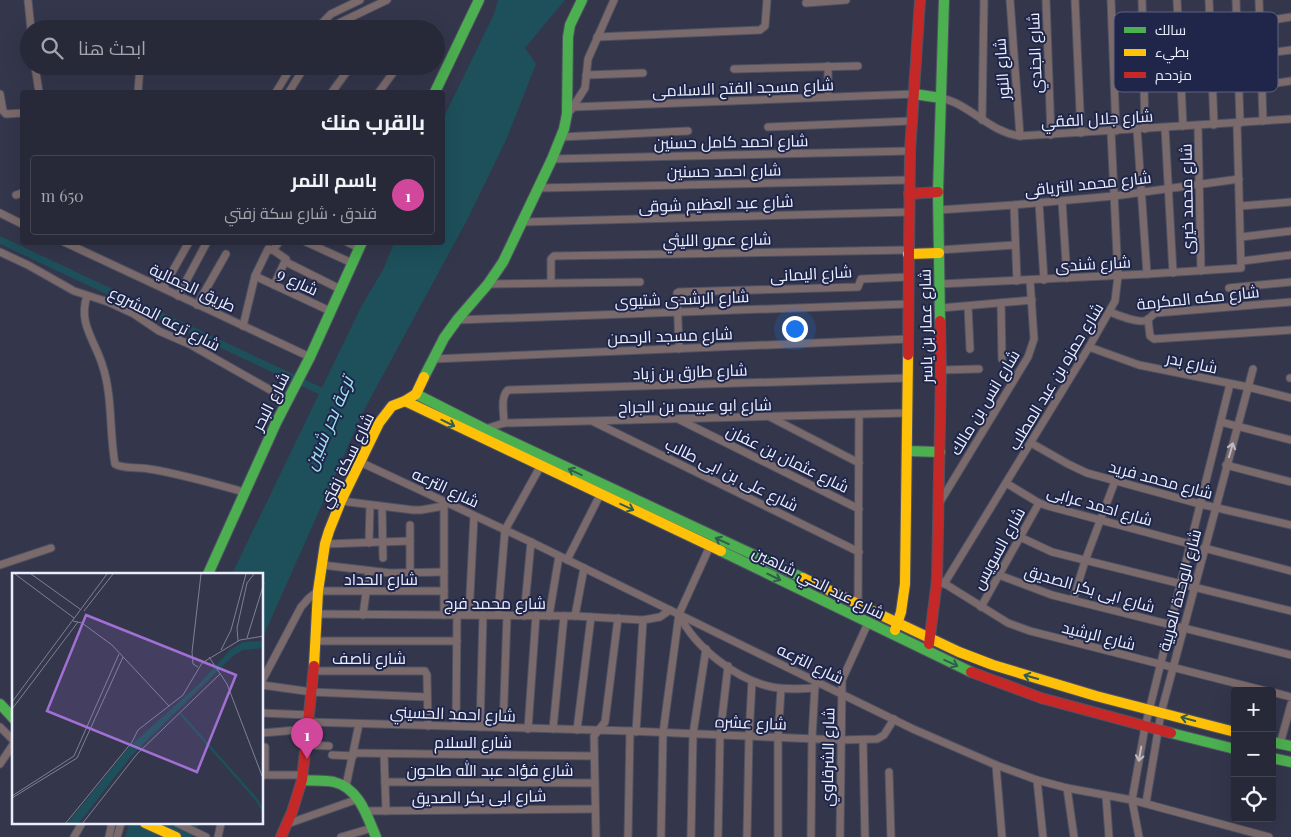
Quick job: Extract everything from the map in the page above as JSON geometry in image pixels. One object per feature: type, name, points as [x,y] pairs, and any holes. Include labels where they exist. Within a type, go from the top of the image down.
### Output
[{"type":"main road","points":[[445,71],[479,0]]},
{"type":"main road","points":[[416,394],[444,338],[488,284],[503,262],[552,159],[570,111],[568,38],[570,25],[582,0]]},
{"type":"main road","name":"شارع عمار بن ياسر","points":[[894,635],[904,597],[905,584],[909,180],[911,121],[920,0]]},
{"type":"main road","name":"شارع عمار بن ياسر","points":[[928,652],[941,582],[939,504],[941,308],[938,192],[944,0]]},
{"type":"main road","points":[[436,90],[443,75]]},
{"type":"main road","points":[[914,94],[941,98]]},
{"type":"main road","points":[[909,194],[938,192]]},
{"type":"main road","name":"شارع البحر","points":[[208,573],[244,492],[310,357],[361,245]]},
{"type":"main road","points":[[908,252],[939,251]]},
{"type":"main road","name":"شارع سكة زفتي","points":[[281,837],[303,777],[312,692],[318,591],[325,544],[341,502],[385,414],[392,406],[416,394]]},
{"type":"main road","name":"شارع عبد الحي شاهين","points":[[416,394],[485,429],[930,639],[999,667],[1231,731]]},
{"type":"main road","name":"شارع عبد الحي شاهين","points":[[404,401],[977,674],[1041,698],[1231,748]]},
{"type":"main road","points":[[907,451],[940,452]]},
{"type":"main road","points":[[0,704],[12,717]]},
{"type":"main road","points":[[1276,759],[1291,762]]},
{"type":"main road","points":[[303,777],[335,782],[346,786],[358,799],[374,832]]},
{"type":"main road","points":[[146,824],[176,837]]},
{"type":"street","points":[[28,0],[30,20]]},
{"type":"street","points":[[325,20],[331,14],[360,0]]},
{"type":"street","points":[[345,20],[387,0]]},
{"type":"street","points":[[570,111],[585,88],[588,59],[614,0]]},
{"type":"street","points":[[597,37],[760,30],[765,26],[767,0]]},
{"type":"street","points":[[806,3],[846,0]]},
{"type":"street","points":[[982,120],[984,0]]},
{"type":"street","name":"شارع النور","points":[[1010,0],[1020,136]]},
{"type":"street","name":"شارع الجندي","points":[[1046,0],[1051,135]]},
{"type":"street","points":[[1075,0],[1081,133]]},
{"type":"street","name":"شارع حمزه بن عبد المطلب","points":[[941,582],[1031,443],[1110,312],[1117,295],[1111,0]]},
{"type":"street","points":[[1278,19],[1291,17]]},
{"type":"street","points":[[1278,52],[1291,50]]},
{"type":"street","points":[[828,66],[828,97]]},
{"type":"street","points":[[734,69],[858,66]]},
{"type":"street","points":[[586,75],[643,73]]},
{"type":"street","points":[[36,75],[39,90]]},
{"type":"street","points":[[138,90],[139,75]]},
{"type":"street","points":[[277,90],[286,75]]},
{"type":"street","points":[[292,90],[301,75]]},
{"type":"street","points":[[333,90],[344,75]]},
{"type":"street","points":[[380,90],[391,75]]},
{"type":"street","points":[[1278,83],[1291,81]]},
{"type":"street","points":[[1145,92],[1146,129]]},
{"type":"street","points":[[1181,92],[1183,126]]},
{"type":"street","points":[[1213,92],[1214,125]]},
{"type":"street","points":[[1237,92],[1242,261],[1291,255]]},
{"type":"street","points":[[1262,92],[1264,121]]},
{"type":"street","points":[[0,94],[3,111],[6,114],[20,113]]},
{"type":"street","name":"شارع مسجد الفتح الاسلامى","points":[[570,111],[914,94]]},
{"type":"street","name":"شارع جلال الفقي","points":[[941,98],[949,100],[1008,134],[1020,136],[1291,119]]},
{"type":"street","points":[[768,127],[911,121]]},
{"type":"street","name":"شارع محمد خيرى","points":[[1198,126],[1201,271]]},
{"type":"street","points":[[1165,128],[1173,273]]},
{"type":"street","points":[[1137,130],[1147,274]]},
{"type":"street","points":[[561,137],[688,131]]},
{"type":"street","name":"شارع احمد كامل حسنين","points":[[552,159],[910,151]]},
{"type":"street","name":"شارع محمد الترياقى","points":[[938,210],[1114,196],[1239,179]]},
{"type":"street","name":"شارع احمد حسنين","points":[[539,188],[909,180]]},
{"type":"street","points":[[1062,201],[1067,278]]},
{"type":"street","points":[[1240,206],[1291,202]]},
{"type":"street","points":[[1039,203],[1044,280]]},
{"type":"street","points":[[1014,205],[1017,281]]},
{"type":"street","name":"شارع عبد العظيم شوقى","points":[[523,222],[909,212]]},
{"type":"street","points":[[0,213],[20,223]]},
{"type":"street","points":[[1241,237],[1291,231]]},
{"type":"street","name":"طريق الجمالية","points":[[69,245],[310,357]]},
{"type":"street","points":[[164,289],[187,245]]},
{"type":"street","points":[[176,295],[205,245]]},
{"type":"street","points":[[273,250],[277,245]]},
{"type":"street","points":[[313,245],[352,263]]},
{"type":"street","points":[[939,251],[1015,245]]},
{"type":"street","points":[[243,326],[255,276],[268,248],[284,257],[286,262],[340,289]]},
{"type":"street","name":"شارع ترعه المشروع","points":[[0,252],[28,265],[74,291],[108,302],[134,314],[159,331],[191,344],[288,400]]},
{"type":"street","name":"شارع عمرو الليثي","points":[[551,283],[551,259],[554,256],[908,252]]},
{"type":"street","points":[[197,305],[226,254]]},
{"type":"street","name":"شارع شندى","points":[[940,284],[1201,271],[1240,268],[1242,261]]},
{"type":"street","points":[[274,285],[286,262]]},
{"type":"street","name":"شارع 9","points":[[255,276],[330,311]]},
{"type":"street","name":"شارع اليمانى","points":[[679,349],[677,294],[679,292],[858,287],[861,279],[908,277]]},
{"type":"street","name":"شارع انس بن مالك","points":[[939,504],[1028,357],[1034,339],[1030,280]]},
{"type":"street","points":[[488,284],[640,282]]},
{"type":"street","points":[[1229,288],[1291,282]]},
{"type":"street","points":[[87,296],[83,308],[83,318],[104,371],[115,464],[176,474],[244,492]]},
{"type":"street","points":[[941,308],[1032,300]]},
{"type":"street","name":"شارع مكه المكرمة","points":[[1110,312],[1138,321],[1148,319],[1156,313],[1291,302]]},
{"type":"street","points":[[1001,303],[1002,359]]},
{"type":"street","name":"شارع الرشدى شتيوى","points":[[457,320],[908,304]]},
{"type":"street","points":[[968,306],[970,349]]},
{"type":"street","points":[[1148,319],[1150,336],[1154,339],[1291,330]]},
{"type":"street","name":"شارع مسجد الرحمن","points":[[433,359],[908,340]]},
{"type":"street","name":"شارع بدر","points":[[1089,347],[1139,365],[1248,387],[1291,398]]},
{"type":"street","points":[[941,370],[979,369]]},
{"type":"street","name":"شارع الوحدة العربية","points":[[1146,803],[1158,730],[1183,627],[1253,369]]},
{"type":"street","name":"شارع طارق بن زياد","points":[[504,423],[504,393],[508,390],[908,378]]},
{"type":"street","name":"شارع الوحدة العربية","points":[[1139,837],[1132,800],[1144,726],[1230,384]]},
{"type":"street","name":"شارع ابو عبيده بن الجراح","points":[[485,429],[504,423],[907,414]]},
{"type":"street","points":[[858,606],[859,415]]},
{"type":"street","points":[[770,417],[859,463]]},
{"type":"street","name":"شارع عثمان بن عفان","points":[[677,419],[859,509]]},
{"type":"street","name":"شارع على بن ابى طالب","points":[[593,421],[858,552]]},
{"type":"street","points":[[1221,422],[1291,440]]},
{"type":"street","name":"شارع محمد فريد","points":[[1031,443],[1077,469],[1114,481],[1200,504],[1291,525]]},
{"type":"street","name":"شارع الترعه","points":[[360,462],[444,504],[531,542],[679,614],[815,684],[841,693],[914,729],[996,765],[1037,780],[1067,788],[1146,803],[1269,837]]},
{"type":"street","points":[[1226,465],[1291,482]]},
{"type":"street","points":[[498,615],[505,530],[540,467]]},
{"type":"street","points":[[1073,600],[1114,481]]},
{"type":"street","name":"شارع احمد عرابى","points":[[1006,483],[1040,503],[1190,544]]},
{"type":"street","points":[[567,560],[600,495]]},
{"type":"street","points":[[341,502],[421,510],[444,504],[444,615]]},
{"type":"street","name":"شارع السويس","points":[[981,606],[1040,503]]},
{"type":"street","points":[[369,543],[370,505]]},
{"type":"street","points":[[382,506],[383,558]]},
{"type":"street","points":[[469,615],[474,516]]},
{"type":"street","points":[[410,525],[410,573]]},
{"type":"street","points":[[1020,537],[1052,552],[1291,611]]},
{"type":"street","points":[[325,544],[410,541]]},
{"type":"street","points":[[524,616],[531,542]]},
{"type":"street","points":[[661,837],[663,733],[679,614],[710,546]]},
{"type":"street","points":[[0,565],[51,548]]},
{"type":"street","points":[[1204,548],[1291,571]]},
{"type":"street","points":[[549,616],[559,556]]},
{"type":"street","points":[[322,565],[369,571],[444,572]]},
{"type":"street","points":[[575,616],[584,568]]},
{"type":"street","points":[[363,615],[369,571]]},
{"type":"street","name":"شارع ابى بكر الصديق","points":[[999,575],[1034,589],[1073,600],[1291,655]]},
{"type":"street","name":"شارع الرشيد","points":[[941,582],[1008,623],[1030,631],[1250,687]]},
{"type":"street","points":[[264,679],[301,607],[318,591]]},
{"type":"street","name":"شارع الحداد","points":[[318,591],[444,591]]},
{"type":"street","name":"شارع محمد فرج","points":[[317,614],[575,616],[643,620],[660,617],[670,610]]},
{"type":"street","points":[[679,614],[690,633],[706,649],[752,681],[781,689],[815,684],[810,837]]},
{"type":"street","points":[[456,726],[458,615]]},
{"type":"street","points":[[480,727],[482,615]]},
{"type":"street","points":[[503,728],[508,616]]},
{"type":"street","points":[[528,728],[536,616]]},
{"type":"street","points":[[553,729],[564,616]]},
{"type":"street","points":[[577,730],[591,617]]},
{"type":"street","points":[[596,837],[594,736],[597,730],[606,722],[618,618]]},
{"type":"street","points":[[628,837],[633,732],[643,620]]},
{"type":"street","name":"شارع الشرقاوي","points":[[840,837],[842,680],[868,623]]},
{"type":"street","points":[[315,641],[457,641]]},
{"type":"street","points":[[691,837],[693,734],[706,649]]},
{"type":"street","points":[[718,837],[720,735],[728,666]]},
{"type":"street","name":"شارع ناصف","points":[[313,671],[425,671],[427,675],[427,697]]},
{"type":"street","points":[[747,837],[748,736],[752,681]]},
{"type":"street","points":[[264,683],[312,692],[427,697],[428,726]]},
{"type":"street","points":[[778,837],[778,737],[781,689]]},
{"type":"street","points":[[1276,693],[1291,697]]},
{"type":"street","points":[[1281,744],[1291,704]]},
{"type":"street","points":[[264,713],[309,722]]},
{"type":"street","name":"شارع عشره","points":[[597,730],[863,740],[877,739],[884,735],[894,719]]},
{"type":"street","points":[[264,733],[309,722]]},
{"type":"street","name":"شارع احمد الحسيني","points":[[309,722],[597,730]]},
{"type":"street","points":[[346,786],[359,724]]},
{"type":"street","points":[[0,727],[12,740]]},
{"type":"street","points":[[863,740],[865,837]]},
{"type":"street","points":[[0,764],[12,745]]},
{"type":"street","points":[[307,745],[329,746]]},
{"type":"street","points":[[265,747],[264,774],[303,777]]},
{"type":"street","points":[[384,754],[386,811]]},
{"type":"street","name":"شارع السلام","points":[[332,755],[593,756]]},
{"type":"street","points":[[996,765],[1002,837]]},
{"type":"street","points":[[889,772],[891,837]]},
{"type":"street","points":[[1037,780],[1043,837]]},
{"type":"street","name":"شارع فؤاد عبد الله طاحون","points":[[385,782],[594,783]]},
{"type":"street","points":[[1067,788],[1074,837]]},
{"type":"street","points":[[1106,796],[1109,837]]},
{"type":"street","points":[[287,824],[358,799]]},
{"type":"street","name":"شارع ابى بكر الصديق","points":[[364,811],[595,809]]},
{"type":"street","points":[[74,837],[81,824]]},
{"type":"street","points":[[109,837],[110,824]]},
{"type":"street","points":[[117,837],[121,824]]},
{"type":"street","points":[[179,824],[204,835]]},
{"type":"street","points":[[218,837],[221,824]]},
{"type":"street","points":[[341,837],[374,832]]},
{"type":"water","name":"ترعة بحر شبين","points":[[498,0],[565,0],[525,48],[536,64],[506,140],[468,218],[364,410],[264,635],[264,573],[232,573],[362,305],[383,270],[393,245],[445,245],[445,115],[494,14]]},
{"type":"water","points":[[130,824],[199,824],[192,837],[125,837]]},
{"type":"waterway","name":"ترعة بحر شبين","points":[[0,240],[329,395]]},
{"type":"traffic: fast","points":[[445,71],[479,0]]},
{"type":"traffic: fast","points":[[424,377],[444,338],[488,284],[503,262],[552,159],[564,129],[567,114],[568,37],[570,25],[582,0]]},
{"type":"traffic: fast","points":[[940,321],[938,192],[944,0]]},
{"type":"traffic: fast","points":[[436,90],[443,75]]},
{"type":"traffic: fast","points":[[914,94],[941,98]]},
{"type":"traffic: fast","points":[[208,573],[276,423],[310,357],[361,245]]},
{"type":"traffic: fast","points":[[416,394],[485,429],[803,578]]},
{"type":"traffic: fast","points":[[907,451],[940,452]]},
{"type":"traffic: fast","points":[[721,551],[971,672]]},
{"type":"traffic: fast","points":[[0,704],[12,717]]},
{"type":"traffic: fast","points":[[1171,733],[1231,748]]},
{"type":"traffic: fast","points":[[1276,743],[1291,746]]},
{"type":"traffic: fast","points":[[1276,759],[1291,762]]},
{"type":"traffic: fast","points":[[302,780],[334,782],[350,790],[361,804],[376,837]]},
{"type":"traffic: slow","points":[[908,254],[939,253]]},
{"type":"traffic: slow","points":[[895,630],[901,612],[905,584],[908,355]]},
{"type":"traffic: slow","points":[[314,666],[318,591],[325,544],[329,531],[341,501],[379,423],[392,406],[416,394],[424,377]]},
{"type":"traffic: slow","points":[[405,401],[721,551]]},
{"type":"traffic: slow","points":[[803,578],[959,652],[993,665],[1096,696],[1231,731]]},
{"type":"traffic: slow","points":[[147,824],[176,837]]},
{"type":"traffic: jam","points":[[908,355],[910,151],[920,0]]},
{"type":"traffic: jam","points":[[909,194],[938,192]]},
{"type":"traffic: jam","points":[[929,644],[937,580],[941,370],[940,321]]},
{"type":"traffic: jam","points":[[281,837],[292,812],[302,780],[314,666]]},
{"type":"traffic: jam","points":[[971,672],[1041,698],[1171,733]]},
{"type":"place","name":"باسم النمر","points":[[307,759]]}]
